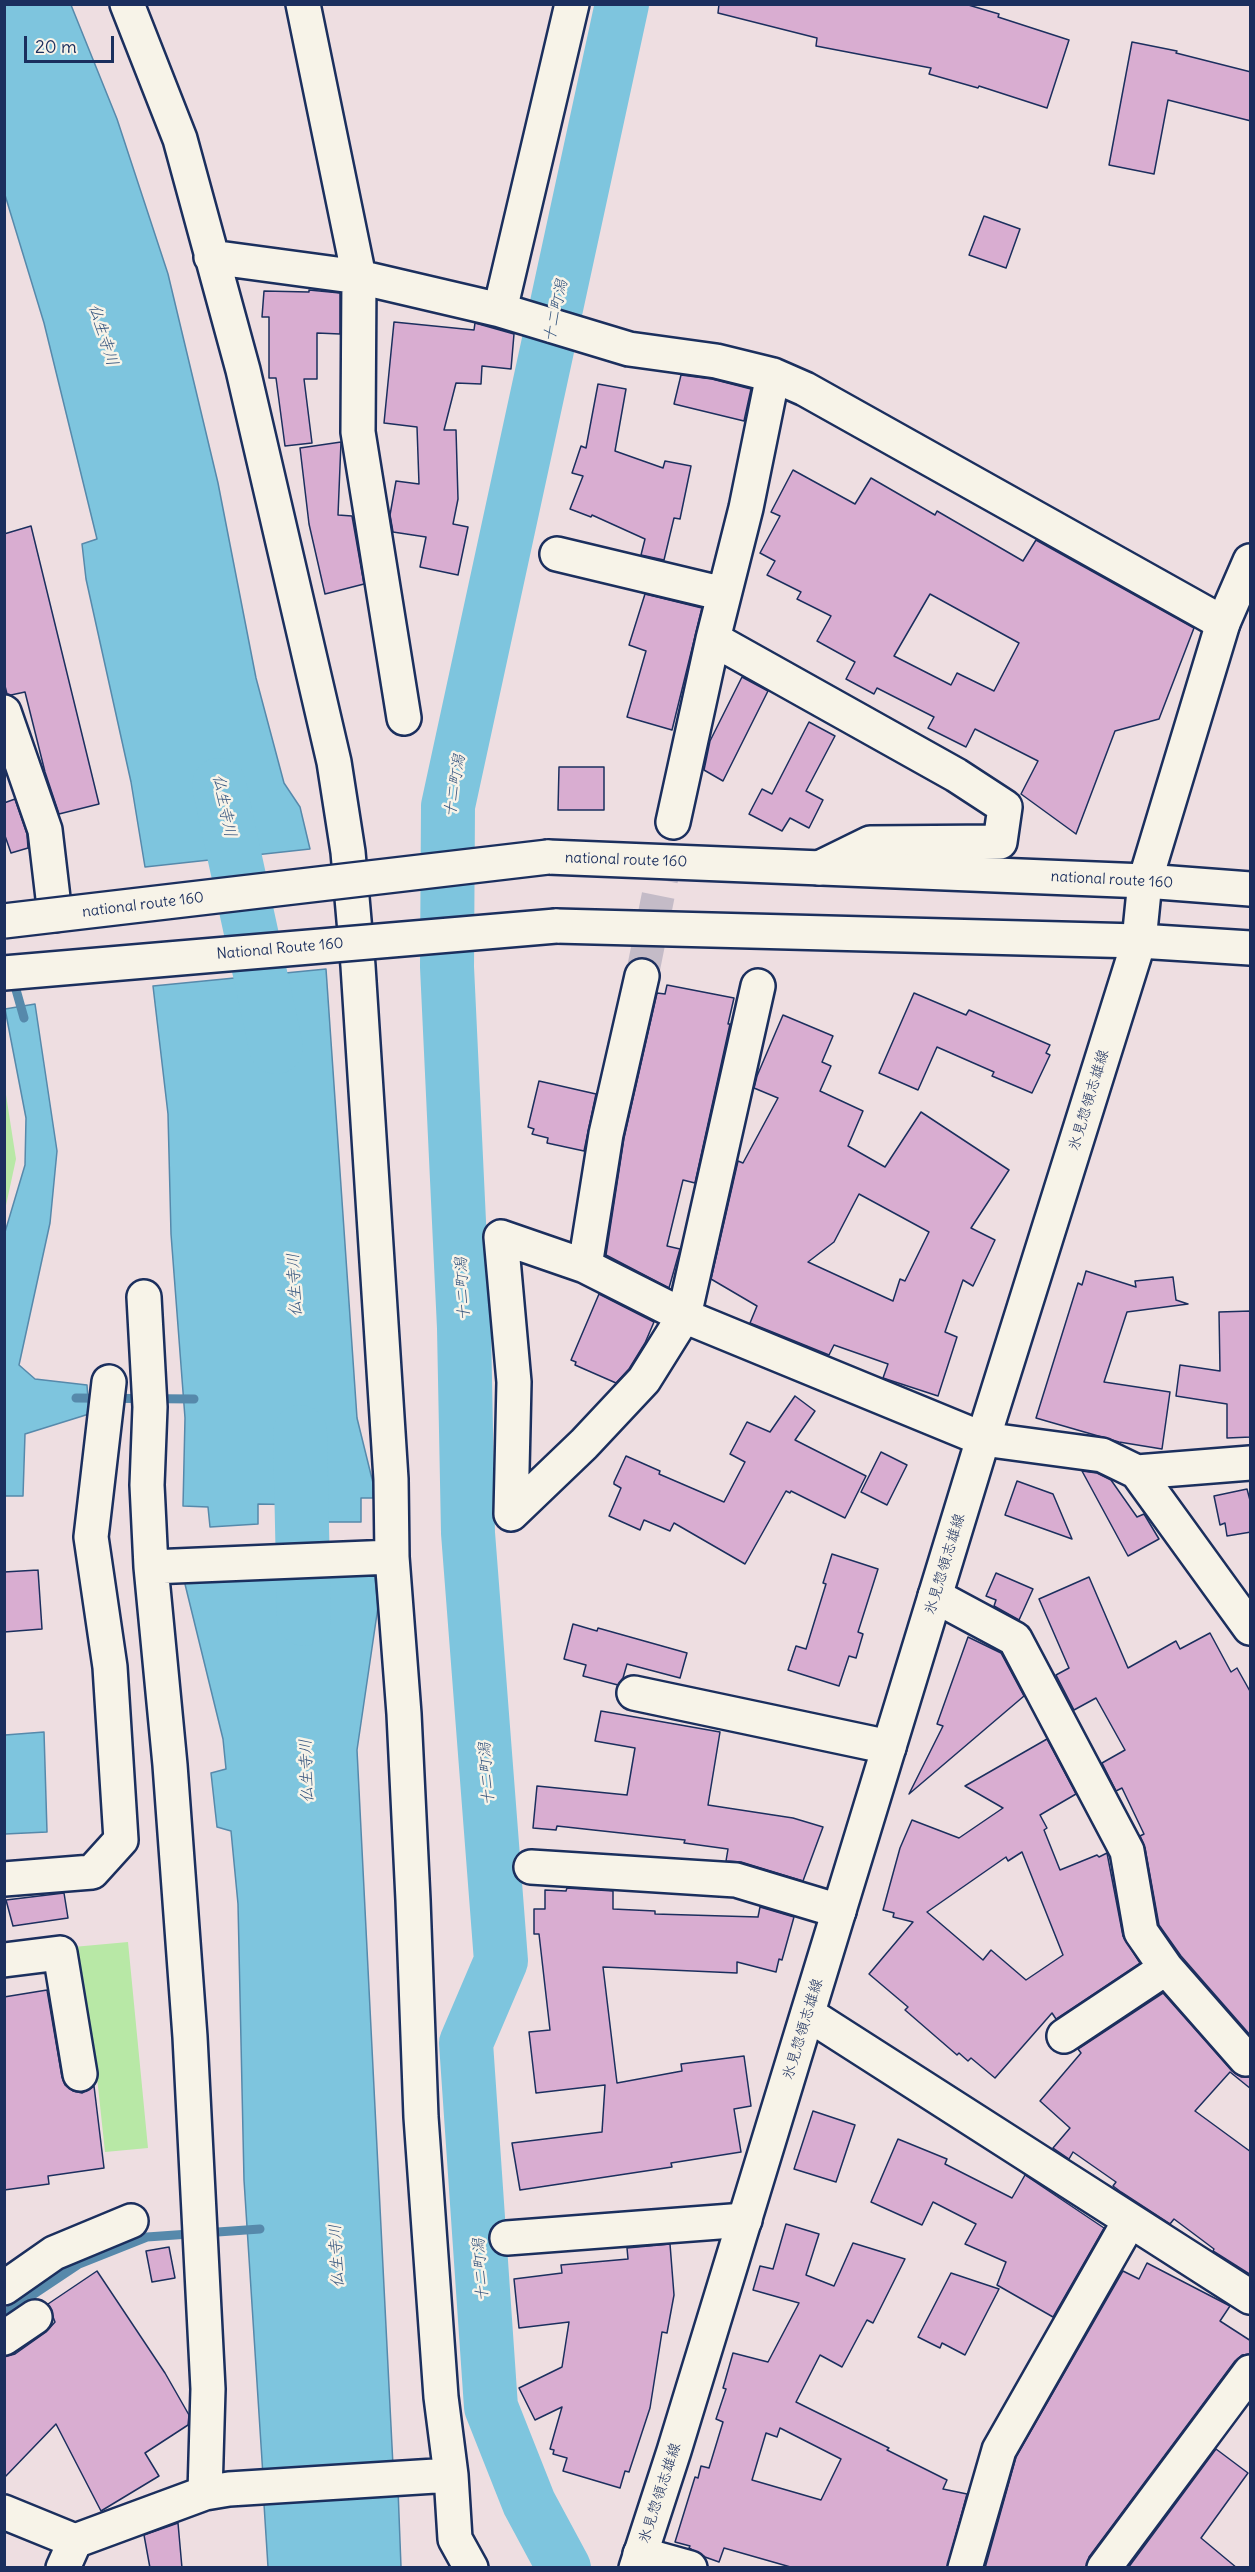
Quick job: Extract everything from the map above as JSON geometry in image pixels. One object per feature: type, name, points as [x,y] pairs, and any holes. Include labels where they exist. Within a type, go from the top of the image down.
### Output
[{"type":"main road","points":[[127,4],[180,139],[243,370],[334,762],[348,852],[359,977],[391,1479],[392,1557],[405,1714],[421,2117],[441,2397],[451,2475],[455,2554],[471,2568]]},
{"type":"main road","points":[[303,4],[359,277],[358,432],[404,718]]},
{"type":"main road","points":[[500,310],[572,4]]},
{"type":"main road","points":[[211,257],[359,277],[500,310],[629,349],[716,361],[773,375],[805,389],[1223,623]]},
{"type":"main road","points":[[673,822],[713,639],[747,508],[773,375]]},
{"type":"main road","points":[[557,554],[724,594]]},
{"type":"main road","name":"氷見惣領志雄線","points":[[638,2562],[745,2220],[983,1439],[1139,941],[1145,881],[1223,623],[1251,561]]},
{"type":"main road","points":[[713,639],[956,775],[1005,807],[999,842],[870,843],[819,868]]},
{"type":"main road","points":[[4,712],[45,830],[55,915]]},
{"type":"main road","name":"national route 160","points":[[4,921],[548,857],[1145,881],[1251,889]]},
{"type":"main road","name":"National Route 160","points":[[4,973],[556,926],[1139,941]]},
{"type":"main road","points":[[1139,941],[1251,948]]},
{"type":"main road","points":[[585,1266],[606,1134],[642,976]]},
{"type":"main road","points":[[758,986],[684,1316],[644,1380],[584,1444],[511,1514],[514,1382],[501,1237],[585,1266],[684,1316],[983,1439],[1102,1455],[1137,1472],[1251,1628]]},
{"type":"main road","points":[[144,1297],[150,1407],[147,1485],[151,1568],[170,1765],[189,2026],[208,2389],[217,2491]]},
{"type":"main road","points":[[4,1879],[92,1872],[122,1840],[110,1667],[91,1537],[109,1382]]},
{"type":"main road","points":[[1137,1472],[1251,1462]]},
{"type":"main road","points":[[151,1568],[392,1557]]},
{"type":"main road","points":[[935,1596],[1015,1638],[1127,1851],[1141,1932],[1166,1968],[1246,2059]]},
{"type":"main road","points":[[634,1694],[890,1747]]},
{"type":"main road","points":[[531,1868],[736,1880],[839,1911]]},
{"type":"main road","points":[[4,1960],[60,1953],[80,2074]]},
{"type":"main road","points":[[1064,2036],[1166,1968]]},
{"type":"main road","points":[[808,2014],[1251,2297]]},
{"type":"main road","points":[[507,2238],[745,2220]]},
{"type":"main road","points":[[965,2568],[999,2450],[1130,2220]]},
{"type":"main road","points":[[4,2288],[54,2253],[131,2221]]},
{"type":"main road","points":[[4,2338],[35,2317]]},
{"type":"main road","points":[[1104,2568],[1251,2372]]},
{"type":"main road","points":[[4,2512],[69,2554],[217,2491],[451,2475]]},
{"type":"main road","points":[[638,2562],[690,2568]]},
{"type":"green space","points":[[4,1082],[16,1159],[5,1210],[4,1210]]},
{"type":"green space","points":[[128,1942],[148,2148],[105,2152],[97,2077],[86,2079],[51,1949]]},
{"type":"water","points":[[4,5],[71,5],[117,119],[168,274],[218,483],[256,678],[284,783],[300,807],[310,849],[145,867],[131,782],[86,579],[82,544],[97,539],[44,323],[5,195]]},
{"type":"water","points":[[326,969],[357,1418],[373,1483],[373,1498],[361,1498],[361,1522],[310,1522],[309,1505],[258,1504],[258,1524],[210,1527],[208,1507],[183,1506],[185,1418],[171,1234],[168,1114],[153,986]]},
{"type":"water","points":[[35,1004],[57,1151],[50,1223],[19,1365],[35,1379],[87,1385],[89,1414],[25,1434],[23,1496],[5,1496],[5,1232],[25,1165],[26,1118],[5,1009]]},
{"type":"water","points":[[374,1569],[378,1607],[357,1750],[393,2466],[263,2476],[244,2180],[238,1904],[231,1831],[217,1827],[211,1773],[226,1769],[223,1739],[183,1576]]},
{"type":"water","points":[[44,1732],[47,1832],[5,1834],[5,1735]]},
{"type":"water","points":[[398,2489],[401,2567],[268,2567],[264,2504]]},
{"type":"building","points":[[719,4],[965,4],[1069,40],[1047,108],[979,86],[978,88],[929,74],[931,68],[816,46],[817,38],[718,13]]},
{"type":"building","points":[[1132,42],[1177,51],[1176,53],[1251,72],[1251,121],[1168,100],[1154,174],[1109,165]]},
{"type":"building","points":[[984,216],[1020,229],[1006,268],[969,255]]},
{"type":"building","points":[[309,290],[340,293],[340,334],[317,333],[317,379],[304,379],[312,443],[285,446],[276,378],[269,378],[269,317],[262,317],[264,291],[309,292]]},
{"type":"building","points":[[394,322],[474,330],[475,323],[514,334],[511,369],[482,366],[481,384],[456,383],[444,430],[456,430],[458,499],[453,524],[468,527],[458,575],[420,567],[426,537],[393,532],[390,515],[396,481],[419,484],[417,427],[384,423]]},
{"type":"building","points":[[681,375],[712,379],[751,389],[744,421],[674,404]]},
{"type":"building","points":[[598,384],[626,389],[615,451],[663,468],[665,461],[691,466],[680,519],[674,518],[664,560],[641,555],[645,539],[592,515],[591,517],[570,509],[583,476],[572,473],[581,446],[586,448]]},
{"type":"building","points":[[341,442],[338,515],[352,516],[364,584],[325,594],[309,524],[300,448]]},
{"type":"building","points":[[793,470],[855,504],[871,478],[935,515],[937,511],[1023,561],[1036,540],[1194,628],[1159,719],[1115,731],[1076,834],[1021,794],[1038,761],[975,729],[966,747],[928,728],[934,717],[877,688],[874,694],[846,679],[855,662],[817,641],[831,616],[797,599],[801,592],[767,575],[775,561],[760,553],[780,516],[771,512]],"holes":[[[930,594],[1019,643],[994,691],[957,673],[951,685],[894,656]]]},
{"type":"building","points":[[31,526],[99,804],[59,814],[45,772],[25,692],[7,694],[4,682],[4,534]]},
{"type":"building","points":[[645,594],[702,608],[672,730],[627,717],[646,651],[629,645]]},
{"type":"building","points":[[742,677],[768,691],[723,781],[704,770],[710,741]]},
{"type":"building","points":[[809,722],[835,736],[806,791],[823,800],[809,828],[790,818],[782,831],[749,814],[762,789],[772,794]]},
{"type":"building","points":[[559,767],[604,767],[604,810],[558,810]]},
{"type":"building","points":[[15,799],[27,834],[28,848],[11,853],[4,833],[4,803]]},
{"type":"building","points":[[667,985],[734,998],[695,1183],[683,1180],[667,1246],[680,1249],[669,1288],[606,1255],[624,1138],[657,993],[665,994]]},
{"type":"building","points":[[914,993],[966,1015],[969,1010],[1050,1045],[1046,1053],[1050,1055],[1032,1093],[992,1076],[994,1072],[937,1047],[918,1090],[879,1073]]},
{"type":"building","points":[[783,1015],[833,1036],[822,1062],[831,1066],[820,1091],[863,1111],[848,1146],[885,1167],[921,1112],[1009,1170],[971,1228],[995,1240],[973,1286],[963,1280],[945,1332],[957,1337],[938,1396],[883,1378],[888,1364],[834,1345],[829,1355],[750,1323],[757,1306],[711,1279],[738,1161],[743,1163],[778,1098],[754,1088]],"holes":[[[859,1194],[929,1232],[905,1281],[900,1279],[893,1301],[808,1262],[834,1242]]]},
{"type":"building","points":[[539,1081],[596,1094],[584,1151],[547,1143],[548,1138],[532,1134],[534,1129],[528,1127]]},
{"type":"building","points":[[1086,1271],[1136,1287],[1135,1281],[1173,1277],[1176,1300],[1188,1304],[1127,1312],[1104,1382],[1170,1392],[1162,1449],[1119,1442],[1036,1418],[1078,1283],[1082,1285]]},
{"type":"building","points":[[599,1294],[654,1322],[645,1343],[629,1369],[616,1383],[575,1365],[576,1362],[571,1360]]},
{"type":"building","points":[[1251,1311],[1251,1437],[1227,1438],[1227,1404],[1176,1396],[1180,1365],[1220,1371],[1219,1312]]},
{"type":"building","points":[[795,1396],[815,1411],[795,1440],[866,1476],[845,1518],[791,1491],[790,1493],[786,1491],[745,1564],[674,1523],[670,1531],[644,1520],[640,1530],[609,1516],[621,1488],[614,1482],[626,1456],[660,1471],[659,1474],[724,1502],[745,1462],[730,1454],[747,1422],[770,1432]]},
{"type":"building","points":[[881,1452],[907,1465],[887,1505],[861,1492]]},
{"type":"building","points":[[1082,1471],[1097,1473],[1111,1480],[1137,1517],[1144,1514],[1159,1539],[1128,1556]]},
{"type":"building","points":[[1017,1481],[1053,1494],[1072,1539],[1005,1515]]},
{"type":"building","points":[[1247,1489],[1251,1504],[1251,1532],[1227,1536],[1225,1523],[1220,1525],[1214,1496]]},
{"type":"building","points":[[832,1554],[878,1569],[858,1632],[863,1634],[856,1658],[849,1656],[839,1686],[788,1670],[796,1646],[806,1649],[826,1584],[823,1583]]},
{"type":"building","points":[[38,1570],[42,1629],[4,1632],[4,1572]]},
{"type":"building","points":[[996,1573],[1033,1589],[1019,1620],[994,1606],[996,1600],[986,1596]]},
{"type":"building","points":[[1089,1577],[1128,1668],[1176,1641],[1180,1649],[1210,1633],[1231,1672],[1237,1668],[1251,1693],[1251,2036],[1181,1956],[1159,1925],[1145,1848],[1140,1836],[1144,1834],[1122,1788],[1116,1791],[1102,1763],[1125,1750],[1096,1698],[1074,1710],[1056,1675],[1069,1668],[1039,1599]]},
{"type":"building","points":[[573,1624],[597,1631],[598,1628],[687,1653],[680,1678],[627,1664],[623,1678],[618,1685],[583,1676],[586,1665],[564,1659]]},
{"type":"building","points":[[968,1637],[1001,1653],[1024,1696],[909,1794],[943,1726],[937,1724]]},
{"type":"building","points":[[601,1711],[720,1732],[708,1805],[793,1818],[823,1827],[803,1881],[741,1862],[726,1861],[728,1849],[684,1843],[685,1840],[557,1826],[556,1830],[533,1828],[537,1786],[627,1795],[635,1748],[595,1741]]},
{"type":"building","points":[[1047,1739],[1076,1794],[1040,1815],[1047,1828],[1044,1830],[1060,1870],[1107,1853],[1123,1936],[1140,1963],[1056,2019],[1052,2013],[995,2078],[971,2058],[968,2061],[959,2053],[957,2055],[905,2010],[908,2007],[869,1974],[913,1922],[893,1917],[894,1913],[883,1910],[900,1848],[912,1820],[959,1838],[1003,1808],[965,1786]],"holes":[[[1022,1852],[1063,1955],[1026,1980],[991,1950],[983,1960],[927,1912],[1006,1857],[1008,1861]]]},
{"type":"building","points":[[567,1888],[613,1891],[613,1909],[655,1911],[655,1914],[758,1917],[760,1907],[794,1917],[782,1960],[779,1959],[776,1972],[737,1962],[737,1973],[603,1967],[617,2083],[682,2071],[681,2064],[744,2056],[751,2106],[734,2109],[741,2152],[671,2163],[672,2167],[520,2190],[512,2143],[602,2132],[605,2085],[536,2093],[529,2032],[550,2030],[539,1934],[534,1934],[534,1909],[545,1909],[545,1890],[566,1891]]},
{"type":"building","points":[[64,1893],[68,1918],[13,1926],[6,1900]]},
{"type":"building","points":[[47,1990],[65,2085],[73,2091],[82,2093],[94,2086],[104,2168],[48,2176],[49,2184],[4,2190],[4,1997]]},
{"type":"building","points":[[1163,1993],[1232,2071],[1241,2077],[1251,2077],[1251,2089],[1230,2072],[1195,2111],[1251,2152],[1251,2275],[1213,2251],[1214,2249],[1174,2219],[1170,2224],[1121,2192],[1113,2186],[1116,2182],[1073,2152],[1069,2159],[1053,2148],[1070,2128],[1040,2101],[1081,2053],[1078,2049]]},
{"type":"building","points":[[813,2111],[855,2125],[836,2182],[794,2169]]},
{"type":"building","points":[[898,2139],[947,2159],[945,2164],[1012,2198],[1025,2175],[1104,2228],[1053,2317],[997,2285],[1006,2262],[965,2244],[976,2224],[933,2202],[922,2225],[871,2202]]},
{"type":"building","points":[[786,2224],[819,2234],[806,2275],[834,2286],[853,2243],[905,2259],[873,2323],[867,2320],[842,2367],[820,2355],[796,2402],[889,2448],[887,2450],[947,2480],[943,2489],[967,2494],[947,2568],[794,2568],[724,2548],[719,2562],[705,2557],[689,2548],[690,2546],[675,2542],[695,2477],[698,2478],[701,2466],[709,2468],[723,2422],[716,2419],[726,2389],[723,2388],[733,2353],[768,2362],[799,2303],[753,2290],[760,2266],[773,2269]],"holes":[[[780,2428],[841,2459],[821,2500],[752,2480],[766,2433],[777,2437]]]},
{"type":"building","points":[[670,2244],[674,2295],[667,2333],[662,2332],[650,2408],[629,2472],[625,2471],[620,2488],[563,2471],[567,2458],[553,2454],[554,2450],[550,2449],[562,2407],[535,2420],[519,2388],[562,2367],[569,2322],[519,2328],[514,2279],[562,2273],[561,2265],[628,2259],[627,2248]]},
{"type":"building","points":[[169,2247],[175,2278],[152,2282],[146,2251]]},
{"type":"building","points":[[1147,2263],[1230,2306],[1220,2321],[1251,2341],[1251,2354],[1242,2355],[1235,2361],[1089,2557],[1086,2568],[985,2568],[1016,2457],[1123,2271],[1139,2279]]},
{"type":"building","points":[[97,2271],[165,2373],[189,2415],[188,2425],[145,2453],[159,2476],[101,2511],[56,2424],[4,2478],[4,2357],[15,2354],[46,2332],[55,2322],[48,2304]]},
{"type":"building","points":[[951,2273],[999,2289],[965,2355],[942,2343],[940,2348],[918,2337]]},
{"type":"building","points":[[1216,2449],[1248,2473],[1201,2538],[1237,2568],[1128,2568]]},
{"type":"building","points":[[178,2523],[182,2568],[150,2568],[144,2535]]},
{"type":"waterway","name":"十二町潟","points":[[564,2568],[529,2503],[491,2407],[466,2043],[501,1961],[468,1533],[464,1328],[447,967],[448,806],[622,4]]},
{"type":"waterway","name":"仏生寺川","points":[[219,785],[276,1047]]},
{"type":"waterway","points":[[13,979],[24,1018]]},
{"type":"waterway","points":[[76,1398],[194,1399]]},
{"type":"waterway","name":"仏生寺川","points":[[300,1432],[304,1619]]},
{"type":"waterway","points":[[4,2314],[79,2264],[147,2237],[260,2229]]},
{"type":"tunnel","points":[[642,976],[673,822]]}]
